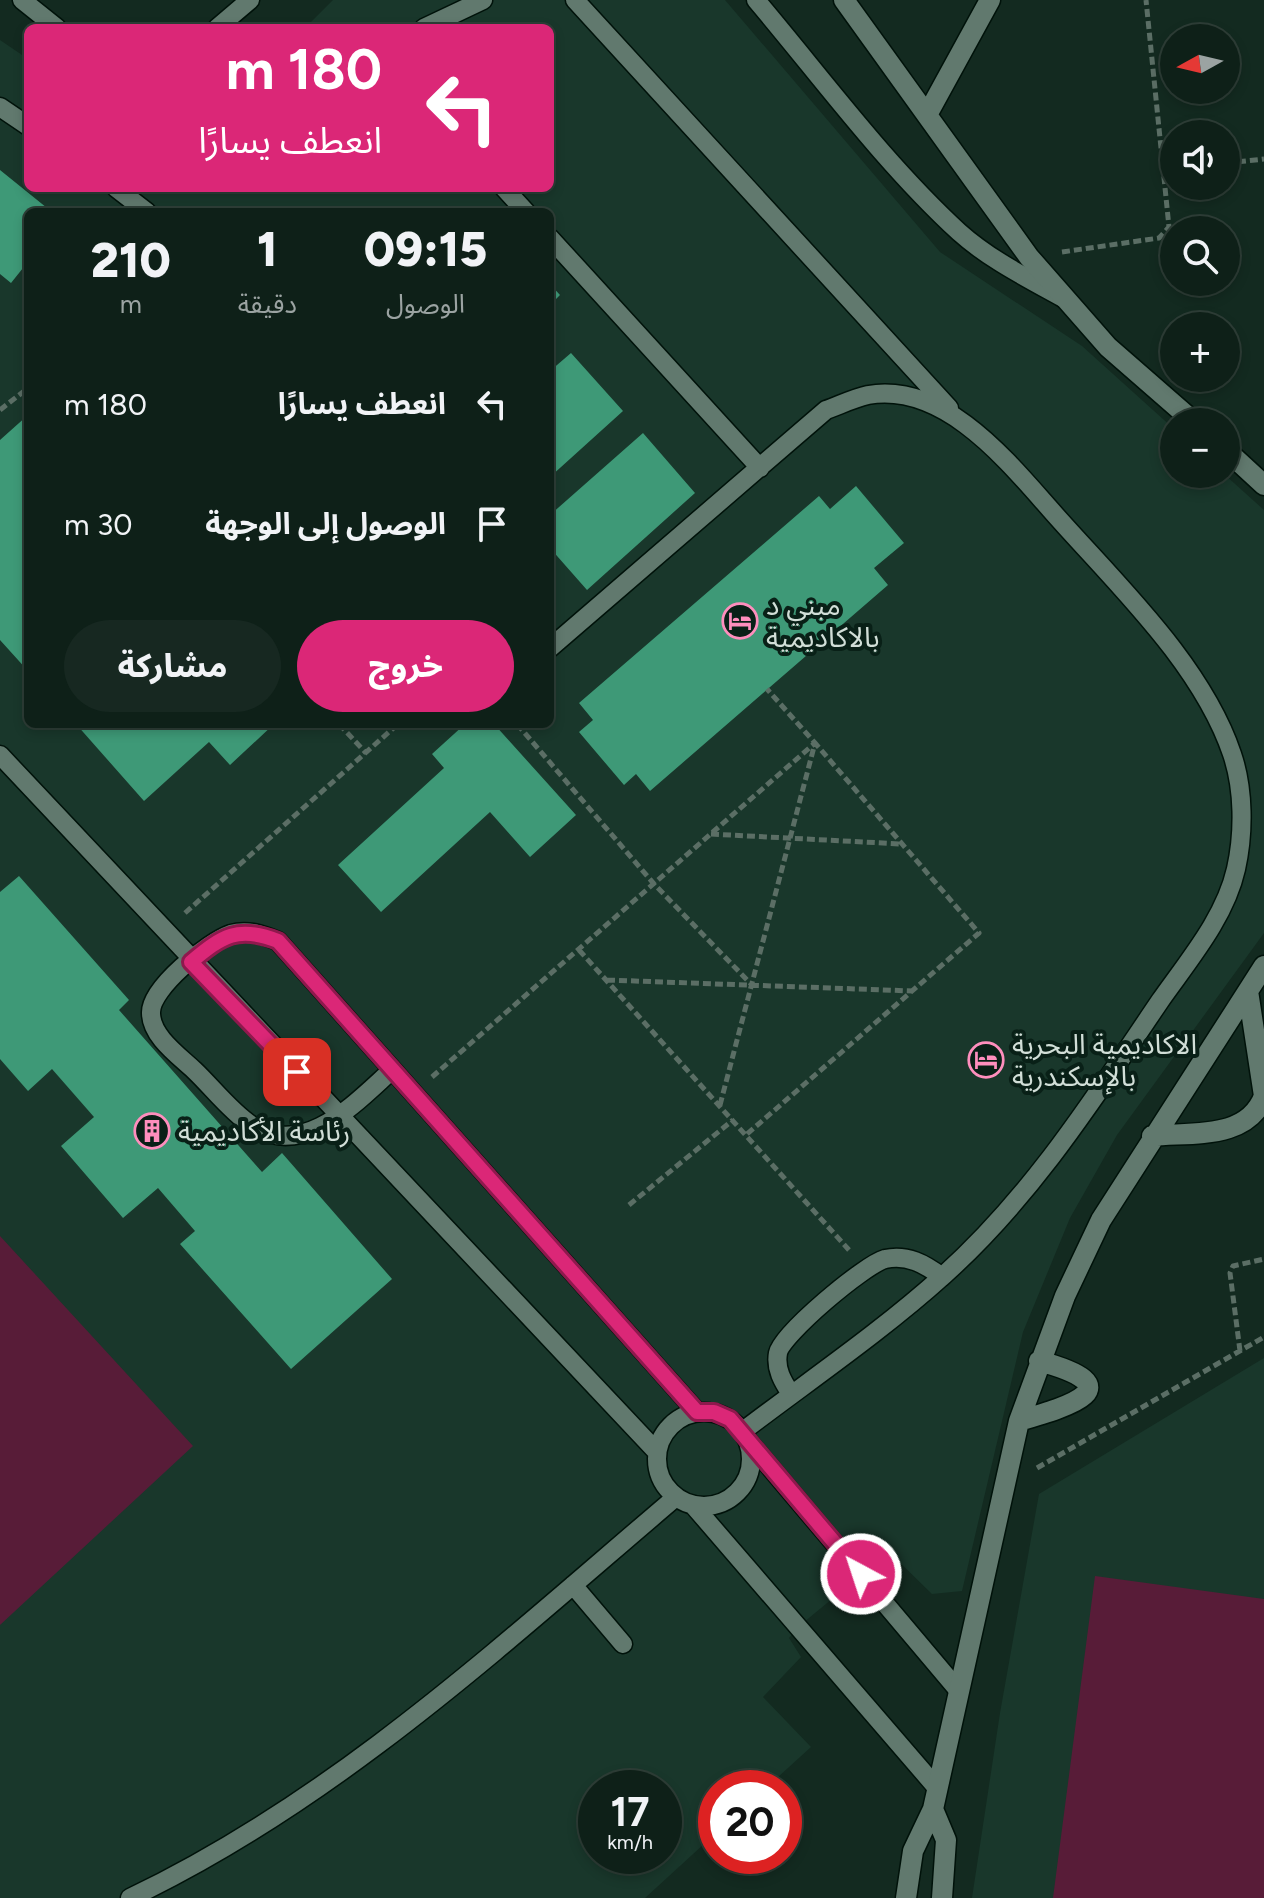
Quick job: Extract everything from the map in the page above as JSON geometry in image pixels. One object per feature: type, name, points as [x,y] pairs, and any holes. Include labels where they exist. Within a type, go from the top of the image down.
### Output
[{"type":"street","points":[[844,0],[1029,257],[1108,347],[1178,408]]},
{"type":"street","points":[[927,115],[990,0]]},
{"type":"street","points":[[1240,461],[1262,478]]},
{"type":"street","points":[[906,1898],[913,1851],[935,1798],[1019,1421],[1039,1361],[1101,1220],[1152,1136],[1264,966]]},
{"type":"street","points":[[1152,1136],[1228,1129],[1245,1124],[1258,1113],[1264,1096],[1248,991]]},
{"type":"street","points":[[1019,1421],[1074,1405],[1084,1398],[1087,1388],[1084,1378],[1075,1371],[1039,1361]]},
{"type":"street","points":[[935,1798],[946,1840],[942,1898]]},
{"type":"lane","points":[[22,0],[52,24]]},
{"type":"lane","points":[[222,24],[250,0]]},
{"type":"lane","points":[[432,24],[483,0]]},
{"type":"lane","points":[[575,0],[953,413],[1035,492],[1166,641],[1207,702],[1233,754],[1243,812],[1236,871],[1212,925],[1070,1133],[990,1232],[942,1277],[791,1394],[745,1436]]},
{"type":"lane","points":[[756,0],[917,191],[950,223],[1012,269],[1065,300]]},
{"type":"lane","points":[[0,107],[24,123]]},
{"type":"lane","points":[[121,192],[142,208]]},
{"type":"lane","points":[[508,192],[522,208]]},
{"type":"lane","points":[[554,242],[760,468]]},
{"type":"lane","points":[[554,642],[826,410],[868,395],[912,396],[953,413]]},
{"type":"lane","points":[[0,755],[191,962],[657,1452]]},
{"type":"lane","points":[[392,1070],[339,1117],[319,1129],[296,1134],[272,1133],[251,1125],[162,1039],[151,1012],[153,998],[162,986],[191,962],[231,934],[256,932],[278,941],[697,1412]]},
{"type":"lane","points":[[791,1394],[778,1368],[778,1354],[783,1340],[865,1269],[884,1259],[906,1258],[926,1264],[942,1277]]},
{"type":"lane","points":[[935,1798],[685,1501],[665,1485],[658,1469],[657,1452],[664,1433],[678,1419],[697,1412],[714,1412],[730,1419],[958,1690]]},
{"type":"lane","points":[[135,1897],[228,1845],[318,1789],[403,1726],[573,1585],[685,1501],[713,1506],[733,1497],[746,1481],[752,1462],[745,1436]]},
{"type":"lane","points":[[573,1585],[623,1644]]},
{"type":"path","points":[[1146,0],[1160,125]]},
{"type":"path","points":[[1240,162],[1264,159]]},
{"type":"path","points":[[1029,257],[1159,238],[1169,227],[1167,200]]},
{"type":"path","points":[[0,410],[24,391]]},
{"type":"path","points":[[747,1134],[979,933],[767,689]]},
{"type":"path","points":[[343,728],[366,753]]},
{"type":"path","points":[[163,932],[394,728]]},
{"type":"path","points":[[520,728],[654,884],[751,985]]},
{"type":"path","points":[[413,1093],[815,743]]},
{"type":"path","points":[[720,1105],[815,743]]},
{"type":"path","points":[[711,834],[902,844]]},
{"type":"path","points":[[579,950],[865,1269]]},
{"type":"path","points":[[606,980],[913,991]]},
{"type":"path","points":[[629,1205],[733,1120]]},
{"type":"path","points":[[1240,1351],[1230,1273],[1233,1266],[1245,1261],[1264,1259]]},
{"type":"path","points":[[1005,1486],[1264,1337]]},
{"type":"shaded area","points":[[333,0],[725,0],[940,252],[1082,346],[1160,416],[1160,488],[1240,488],[1264,510],[1264,933],[1117,1135],[1070,1218],[1023,1332],[962,1591],[932,1594],[889,1552],[798,1627],[789,1638],[801,1657],[763,1697],[811,1747],[786,1770],[698,1770],[698,1849],[682,1864],[682,1770],[578,1770],[578,1874],[671,1874],[645,1898],[0,1898],[0,40],[24,56],[24,192],[554,192],[554,24],[309,24]]},
{"type":"shaded area","points":[[0,1236],[193,1446],[0,1625]]},
{"type":"shaded area","points":[[1264,1358],[1264,1898],[972,1898],[1000,1713],[1039,1494]]},
{"type":"shaded area","points":[[1095,1576],[1264,1599],[1264,1898],[1053,1898]]},
{"type":"building","points":[[0,170],[47,208],[24,208],[24,269],[11,283],[0,274]]},
{"type":"building","points":[[571,353],[623,411],[554,473],[554,368]]},
{"type":"building","points":[[24,419],[24,667],[0,640],[0,440]]},
{"type":"building","points":[[643,433],[695,493],[587,590],[554,553],[554,511]]},
{"type":"building","points":[[856,486],[904,543],[874,568],[888,585],[650,791],[636,774],[624,785],[579,732],[593,720],[579,703],[819,496],[830,509]]},
{"type":"building","points":[[80,728],[270,728],[230,765],[209,742],[144,801]]},
{"type":"building","points":[[461,728],[498,728],[576,815],[530,857],[490,812],[381,912],[338,865],[444,768],[432,754]]},
{"type":"building","points":[[19,876],[129,1000],[119,1010],[262,1172],[282,1153],[392,1279],[291,1369],[180,1244],[195,1231],[158,1188],[123,1218],[61,1146],[94,1117],[52,1069],[28,1091],[0,1059],[0,892]]},
{"type":"place","name":"مبني د بالاكاديمية","points":[[740,621]]},
{"type":"place","name":"الاكاديمية البحرية بالإسكندرية","points":[[986,1060]]},
{"type":"place","name":"رئاسة الأكاديمية","points":[[152,1131]]},
{"type":"route","points":[[297,1072],[191,962],[210,946],[231,934],[256,932],[278,941],[697,1412],[714,1412],[730,1419],[743,1431],[748,1441],[861,1574]]}]
